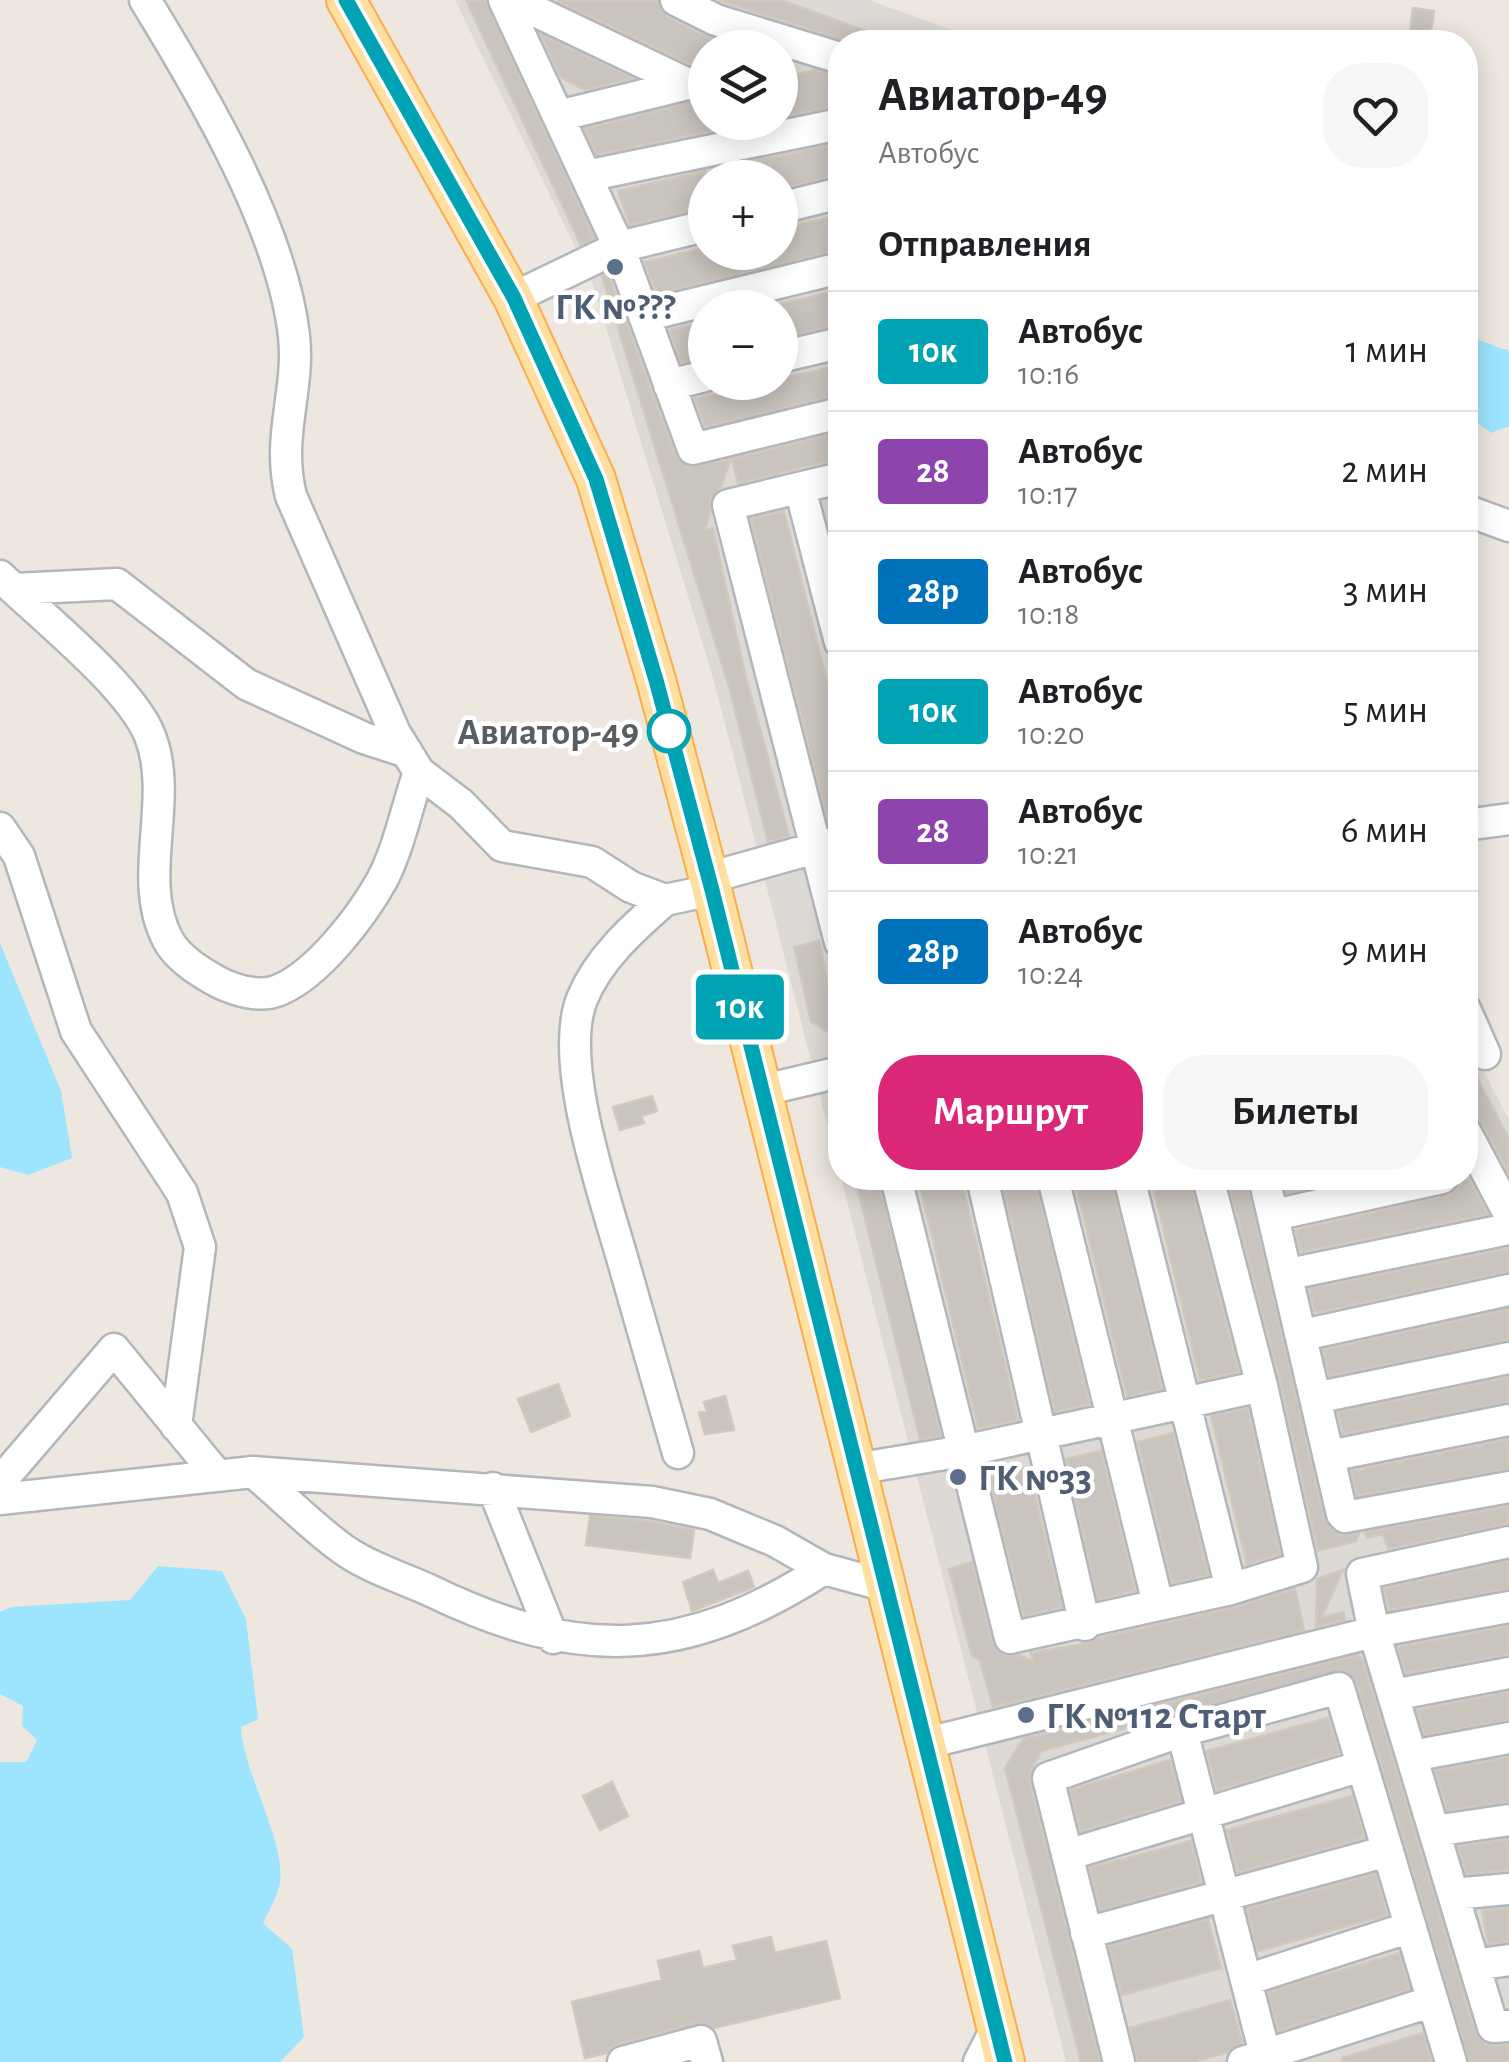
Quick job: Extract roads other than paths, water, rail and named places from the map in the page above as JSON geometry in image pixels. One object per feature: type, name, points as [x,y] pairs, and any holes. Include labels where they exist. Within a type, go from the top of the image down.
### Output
[{"type":"main road","points":[[346,0],[514,298],[596,479],[656,680],[710,884],[1001,2045]]},
{"type":"lane","points":[[7,582],[120,692],[150,736],[158,776],[156,888],[168,939],[181,956],[234,990],[257,993],[279,990],[316,964],[352,925],[383,878],[413,762],[291,496],[283,466],[294,339],[272,248],[214,123],[145,0]]},
{"type":"lane","points":[[504,0],[619,247],[692,449],[828,416]]},
{"type":"lane","points":[[512,0],[688,78]]},
{"type":"lane","points":[[676,0],[716,20],[828,55]]},
{"type":"lane","points":[[798,59],[828,55]]},
{"type":"lane","points":[[558,116],[688,84]]},
{"type":"lane","points":[[586,176],[828,126]]},
{"type":"lane","points":[[798,204],[828,196]]},
{"type":"lane","points":[[514,298],[619,247],[688,230]]},
{"type":"lane","points":[[644,316],[828,271]]},
{"type":"lane","points":[[798,353],[828,345]]},
{"type":"lane","points":[[670,385],[688,380]]},
{"type":"lane","points":[[678,1453],[582,1116],[577,1044],[582,998],[601,966],[633,928],[665,900],[828,844],[728,505],[828,481]]},
{"type":"lane","points":[[800,488],[828,596]]},
{"type":"lane","points":[[1478,515],[1509,526]]},
{"type":"lane","points":[[7,582],[117,584],[246,684],[413,762],[502,846],[592,862],[631,887],[665,900]]},
{"type":"lane","points":[[1478,823],[1509,819]]},
{"type":"lane","points":[[0,828],[19,856],[76,1031],[182,1193],[200,1247],[176,1426]]},
{"type":"lane","points":[[1478,1039],[1485,1054]]},
{"type":"lane","points":[[760,1091],[828,1075]]},
{"type":"lane","points":[[1478,1174],[1509,1214]]},
{"type":"lane","points":[[899,1190],[1010,1638],[1231,1589],[1302,1567],[1262,1386],[1211,1190]]},
{"type":"lane","points":[[985,1190],[1084,1624]]},
{"type":"lane","points":[[1056,1190],[1158,1604]]},
{"type":"lane","points":[[1133,1190],[1231,1589]]},
{"type":"lane","points":[[1267,1190],[1345,1518],[1509,1487]]},
{"type":"lane","points":[[1274,1215],[1388,1190]]},
{"type":"lane","points":[[1289,1274],[1509,1229]]},
{"type":"lane","points":[[1303,1335],[1509,1290]]},
{"type":"lane","points":[[0,1482],[114,1349],[217,1476]]},
{"type":"lane","points":[[1315,1398],[1509,1358]]},
{"type":"lane","points":[[855,1469],[962,1451],[1262,1386]]},
{"type":"lane","points":[[1329,1456],[1509,1420]]},
{"type":"lane","points":[[253,1472],[342,1549],[495,1622],[553,1638],[609,1644],[694,1628],[779,1598],[824,1569]]},
{"type":"lane","points":[[0,1499],[253,1472],[652,1502],[710,1514],[776,1540],[824,1569],[884,1585]]},
{"type":"lane","points":[[493,1488],[553,1638]]},
{"type":"lane","points":[[1509,1542],[1362,1574],[1374,1632],[1492,2027],[1509,2026]]},
{"type":"lane","points":[[923,1744],[1374,1632],[1509,1607]]},
{"type":"lane","points":[[1394,1696],[1509,1673]]},
{"type":"lane","points":[[1119,2062],[1048,1778],[1182,1731],[1338,1688],[1452,2062]]},
{"type":"lane","points":[[1182,1731],[1246,1980],[1259,2060],[1433,2000]]},
{"type":"lane","points":[[1412,1756],[1509,1738]]},
{"type":"lane","points":[[1067,1855],[1204,1817],[1362,1766]]},
{"type":"lane","points":[[1434,1831],[1509,1820]]},
{"type":"lane","points":[[1086,1933],[1388,1851]]},
{"type":"lane","points":[[1453,1894],[1509,1890]]},
{"type":"lane","points":[[1246,1980],[1411,1928]]},
{"type":"lane","points":[[1474,1965],[1509,1960]]},
{"type":"lane","points":[[623,2062],[702,2042],[707,2062]]},
{"type":"lane","points":[[979,2062],[1001,2045]]},
{"type":"water","points":[[1478,340],[1509,351],[1509,426],[1491,433],[1478,423]]},
{"type":"water","points":[[0,943],[61,1091],[72,1158],[28,1175],[0,1167]]},
{"type":"water","points":[[158,1566],[222,1571],[246,1619],[258,1719],[241,1727],[249,1766],[278,1851],[280,1870],[278,1892],[263,1923],[292,1949],[304,2037],[280,2062],[0,2062],[0,1762],[26,1762],[37,1740],[22,1726],[23,1706],[0,1694],[0,1612],[11,1607],[130,1600]]},
{"type":"place","name":"ГК №???","points":[[615,267]]},
{"type":"place","name":"Авиатор-49","points":[[669,731]]},
{"type":"place","name":"ГК №33","points":[[958,1477]]},
{"type":"place","name":"ГК №112 Старт","points":[[1026,1715]]}]
